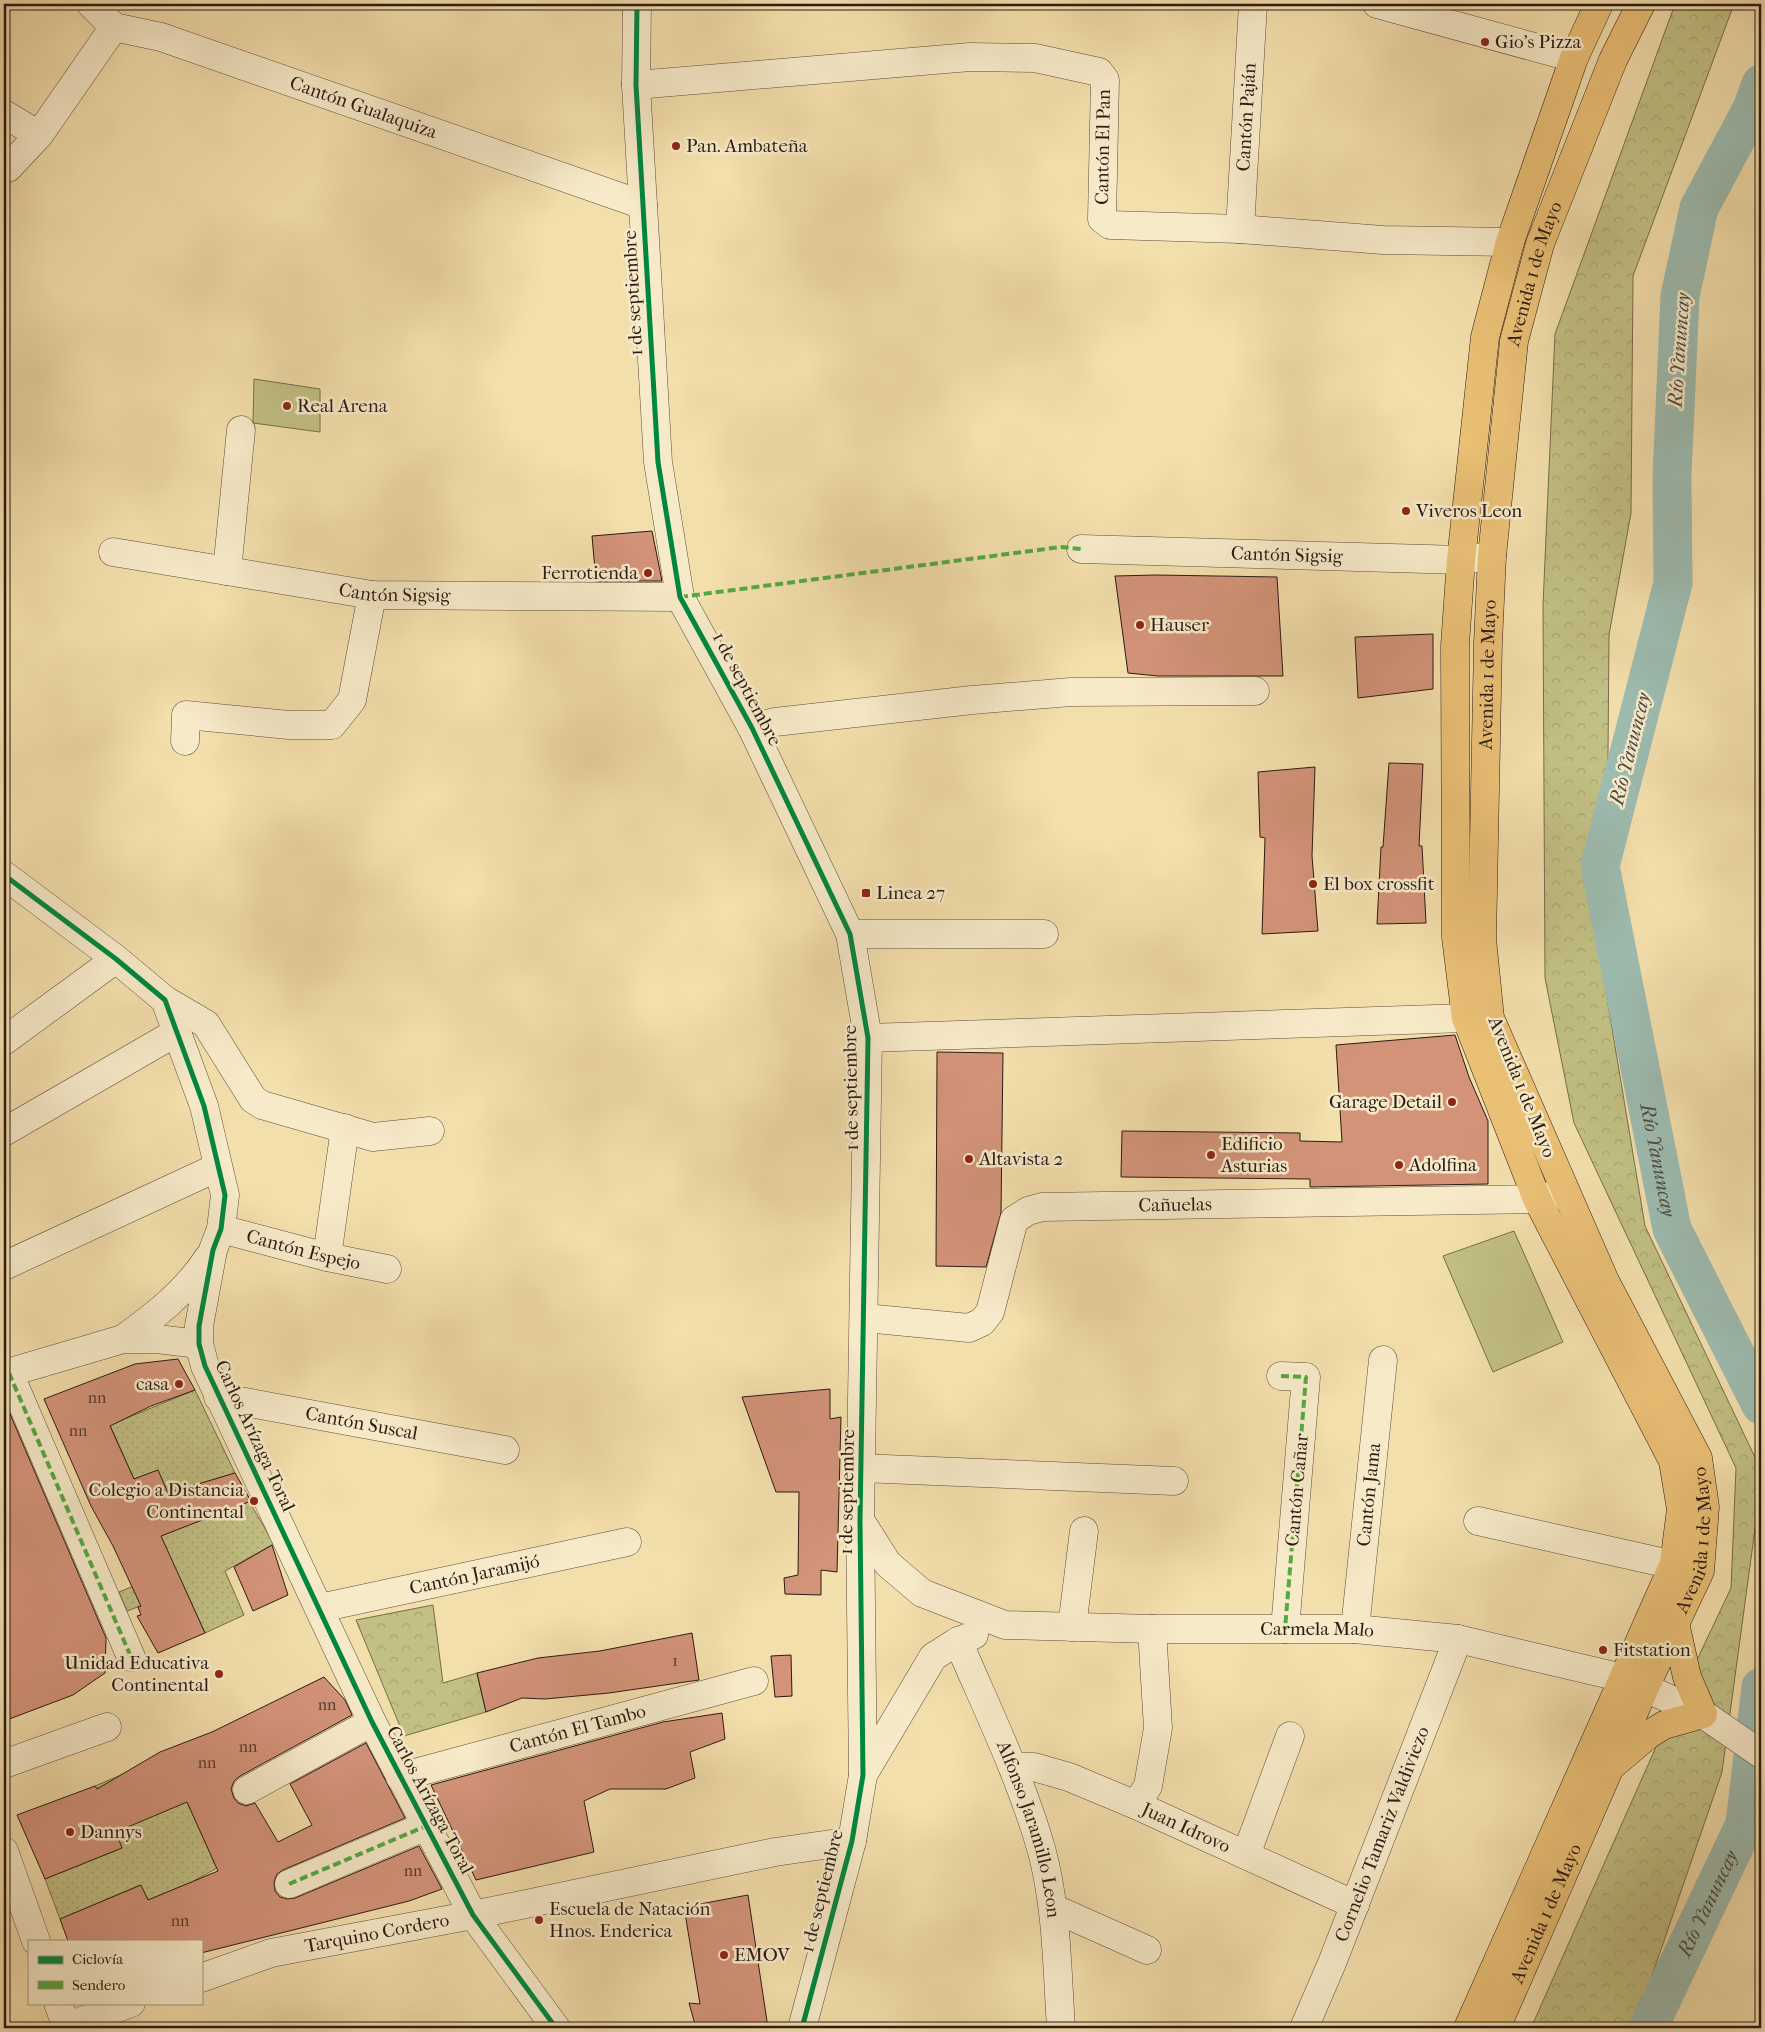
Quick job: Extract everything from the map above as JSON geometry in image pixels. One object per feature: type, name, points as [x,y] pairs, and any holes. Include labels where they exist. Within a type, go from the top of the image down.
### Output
[{"type":"main road","name":"Avenida 1 de Mayo","points":[[1496,2028],[1610,1767],[1634,1682],[1674,1564],[1681,1509],[1673,1461],[1537,1199],[1466,1018],[1456,937],[1454,645],[1461,560],[1486,337],[1510,242],[1574,58],[1599,4]]},
{"type":"main road","name":"Avenida 1 de Mayo","points":[[1468,2028],[1634,1682],[1675,1623],[1700,1571],[1705,1507],[1698,1458],[1605,1281],[1490,1018],[1482,939],[1488,643],[1492,556],[1514,341],[1540,244],[1613,60],[1641,4]]},
{"type":"main road","points":[[1610,1767],[1648,1735],[1664,1725],[1706,1717],[1687,1677],[1675,1623]]},
{"type":"street","points":[[8,168],[39,135],[114,28],[91,4]]},
{"type":"street","name":"1 de septiembre","points":[[637,4],[636,85],[658,462],[680,597],[752,728],[850,934],[868,1038],[865,1318],[860,1520],[863,1775],[852,1841],[802,2028]]},
{"type":"street","name":"Cantón Paján","points":[[1240,229],[1254,4]]},
{"type":"street","points":[[1377,4],[1574,58]]},
{"type":"street","name":"Cantón Gualaquiza","points":[[114,28],[161,37],[643,205]]},
{"type":"street","name":"Cantón El Pan","points":[[636,85],[970,57],[1035,58],[1099,72],[1105,80],[1102,219],[1110,225],[1240,229],[1383,240],[1510,242]]},
{"type":"street","points":[[4,114],[39,135]]},
{"type":"street","points":[[227,571],[241,430]]},
{"type":"street","name":"Cantón Sigsig","points":[[1081,549],[1461,560],[1492,556]]},
{"type":"street","name":"Cantón Sigsig","points":[[113,552],[372,595],[680,597]]},
{"type":"street","points":[[185,741],[186,715],[289,725],[332,725],[352,700],[372,595]]},
{"type":"street","points":[[752,728],[775,722],[972,700],[1071,692],[1255,691]]},
{"type":"street","points":[[4,875],[116,959],[165,1000],[206,1024],[254,1099],[258,1102],[373,1137],[430,1131]]},
{"type":"street","points":[[850,934],[1044,934]]},
{"type":"street","points":[[4,1041],[116,959]]},
{"type":"street","name":"Carlos Arízaga Toral","points":[[165,1000],[204,1106],[225,1195],[199,1326],[200,1344],[205,1366],[372,1722],[473,1915],[556,2028]]},
{"type":"street","points":[[868,1038],[928,1034],[1466,1018]]},
{"type":"street","points":[[4,1132],[176,1032]]},
{"type":"street","points":[[327,1257],[345,1128]]},
{"type":"street","points":[[4,1266],[218,1167]]},
{"type":"street","name":"Cañuelas","points":[[865,1318],[969,1328],[982,1322],[990,1312],[1014,1220],[1028,1211],[1042,1207],[1537,1199],[1566,1193]]},
{"type":"street","points":[[123,1339],[176,1297],[195,1279],[217,1239]]},
{"type":"street","name":"Cantón Espejo","points":[[217,1239],[387,1269]]},
{"type":"street","points":[[132,1657],[6,1374],[123,1339],[156,1339],[200,1344]]},
{"type":"street","name":"Cantón Jama","points":[[1355,1629],[1383,1360]]},
{"type":"street","name":"Cantón Cañar","points":[[1281,1376],[1306,1377],[1285,1628]]},
{"type":"street","name":"Cantón Suscal","points":[[218,1397],[505,1450]]},
{"type":"street","points":[[861,1468],[1174,1481]]},
{"type":"street","name":"Carmela Malo","points":[[860,1520],[888,1564],[922,1593],[1005,1625],[1355,1629],[1458,1639],[1634,1682],[1706,1717],[1761,1754]]},
{"type":"street","points":[[1478,1520],[1700,1571]]},
{"type":"street","points":[[1072,1627],[1084,1531]]},
{"type":"street","name":"Cantón Jaramijó","points":[[320,1608],[628,1542]]},
{"type":"street","name":"Carmela Malo","points":[[863,1775],[933,1657],[958,1641],[1005,1625]]},
{"type":"street","points":[[1136,1805],[1148,1786],[1158,1728],[1152,1628]]},
{"type":"street","name":"Cornelio Tamariz Valdiviezo","points":[[1304,2028],[1355,1905],[1458,1639]]},
{"type":"street","name":"Alfonso Jaramillo Leon","points":[[958,1641],[1013,1767],[1041,1850],[1053,1908],[1061,2028]]},
{"type":"street","name":"Cantón El Tambo","points":[[400,1777],[754,1681]]},
{"type":"street","points":[[247,1790],[372,1722]]},
{"type":"street","points":[[4,1764],[107,1727]]},
{"type":"street","points":[[1246,1855],[1290,1736]]},
{"type":"street","name":"Juan Idrovo","points":[[1013,1767],[1034,1767],[1069,1777],[1136,1805],[1355,1905]]},
{"type":"street","points":[[289,1884],[426,1826]]},
{"type":"street","name":"Tarquino Cordero","points":[[202,1978],[271,1953],[473,1915],[775,1852],[852,1841]]},
{"type":"street","points":[[4,1851],[36,1940]]},
{"type":"street","points":[[1053,1908],[1147,1950]]},
{"type":"street","points":[[64,2022],[128,2004]]},
{"type":"green space","points":[[1675,4],[1734,4],[1633,276],[1631,513],[1609,635],[1606,992],[1645,1226],[1761,1470],[1761,1485],[1722,1772],[1634,2028],[1531,2028],[1660,1738],[1731,1588],[1736,1468],[1574,1123],[1545,978],[1543,605],[1555,334]]},
{"type":"green space","name":"Real Arena","points":[[254,379],[320,389],[320,432],[253,423]]},
{"type":"green space","points":[[1514,1231],[1563,1342],[1493,1372],[1443,1256]]},
{"type":"green space","points":[[195,1390],[235,1473],[168,1493],[158,1470],[134,1479],[110,1425]]},
{"type":"green space","points":[[249,1501],[274,1544],[225,1571],[244,1615],[205,1633],[185,1589],[127,1611],[119,1592],[175,1569],[161,1536]]},
{"type":"green space","points":[[433,1605],[443,1683],[477,1673],[486,1712],[404,1736],[356,1620]]},
{"type":"green space","points":[[121,1775],[187,1802],[217,1868],[190,1883],[148,1900],[140,1885],[60,1919],[45,1879],[122,1848],[95,1786]]},
{"type":"building","points":[[652,531],[662,581],[596,581],[592,536]]},
{"type":"building","points":[[1115,576],[1277,577],[1283,676],[1158,676],[1128,673]]},
{"type":"building","points":[[1433,634],[1433,689],[1358,698],[1355,637]]},
{"type":"building","points":[[1389,763],[1423,764],[1419,846],[1422,846],[1426,923],[1377,924],[1381,847],[1383,847]]},
{"type":"building","points":[[1315,767],[1312,856],[1318,931],[1262,934],[1265,838],[1260,837],[1258,772]]},
{"type":"building","points":[[1455,1035],[1469,1077],[1488,1121],[1488,1184],[1310,1187],[1310,1179],[1121,1177],[1122,1131],[1300,1133],[1300,1141],[1342,1142],[1336,1045]]},
{"type":"building","name":"Altavista 2","points":[[937,1052],[1003,1053],[1001,1213],[986,1267],[936,1266]]},
{"type":"building","points":[[178,1359],[195,1390],[151,1406],[110,1426],[134,1479],[158,1470],[168,1493],[235,1473],[251,1501],[161,1536],[205,1633],[158,1653],[137,1616],[141,1615],[138,1607],[141,1606],[113,1546],[91,1506],[44,1399],[135,1364]]},
{"type":"building","points":[[830,1389],[830,1419],[841,1417],[837,1572],[821,1570],[821,1595],[785,1594],[784,1578],[798,1575],[799,1492],[776,1492],[742,1397]]},
{"type":"building","points":[[4,1400],[106,1638],[105,1673],[73,1695],[4,1721],[4,1557],[10,1554],[4,1540]]},
{"type":"building","points":[[272,1545],[288,1595],[253,1611],[234,1567]]},
{"type":"building","points":[[692,1633],[699,1680],[609,1693],[545,1699],[522,1698],[486,1712],[477,1673],[538,1658],[600,1651]]},
{"type":"building","points":[[791,1655],[792,1696],[775,1697],[771,1656]]},
{"type":"building","points":[[324,1677],[345,1700],[352,1715],[240,1776],[234,1781],[231,1789],[234,1798],[238,1803],[246,1806],[255,1803],[278,1842],[312,1825],[290,1784],[366,1743],[405,1818],[283,1870],[277,1874],[274,1882],[275,1891],[280,1897],[287,1899],[295,1898],[419,1846],[442,1889],[409,1901],[202,1953],[202,1940],[68,1940],[60,1919],[141,1885],[148,1900],[218,1871],[187,1802],[116,1832],[122,1848],[45,1879],[17,1815],[95,1786],[97,1789],[160,1752],[212,1732]]},
{"type":"building","points":[[722,1713],[725,1739],[690,1752],[695,1778],[666,1789],[610,1789],[584,1801],[594,1852],[476,1880],[431,1785],[663,1722]]},
{"type":"building","name":"EMOV","points":[[748,1895],[768,2028],[696,2028],[689,2003],[700,2004],[684,1907]]},
{"type":"waterway","name":"Río Yanuncay","points":[[1761,84],[1752,109],[1699,208],[1680,296],[1672,476],[1673,583],[1600,866],[1672,1229],[1761,1405]]},
{"type":"waterway","name":"Río Yanuncay","points":[[1648,2028],[1745,1824],[1761,1687]]},
{"type":"marked path","points":[[680,597],[1061,547],[1081,549]]},
{"type":"marked path","points":[[9,1373],[131,1657]]},
{"type":"marked path","points":[[1281,1376],[1306,1377],[1285,1629]]},
{"type":"marked path","points":[[289,1884],[426,1826]]},
{"type":"cycle path","points":[[637,4],[636,85],[658,462],[680,597],[752,728],[850,934],[868,1038],[860,1520],[863,1775],[852,1841],[802,2028]]},
{"type":"cycle path","points":[[4,875],[116,959],[165,1000],[204,1106],[225,1195],[221,1229],[213,1250],[199,1326],[199,1344],[205,1366],[372,1722],[473,1915],[556,2028]]},
{"type":"place","name":"Gio’s Pizza","points":[[1485,42]]},
{"type":"place","name":"Pan. Ambateña","points":[[676,146]]},
{"type":"place","name":"Real Arena","points":[[287,406]]},
{"type":"place","name":"Viveros Leon","points":[[1406,511]]},
{"type":"place","name":"Ferrotienda","points":[[648,573]]},
{"type":"place","name":"Hauser","points":[[1140,625]]},
{"type":"place","name":"El box crossfit","points":[[1313,884]]},
{"type":"place","name":"Linea 27","points":[[866,893]]},
{"type":"place","name":"Garage Detail","points":[[1452,1102]]},
{"type":"place","name":"Edificio Asturias","points":[[1211,1155]]},
{"type":"place","name":"Altavista 2","points":[[969,1159]]},
{"type":"place","name":"Adolfina","points":[[1399,1165]]},
{"type":"place","name":"casa","points":[[179,1384]]},
{"type":"place","name":"Colegio a Distancia Continental","points":[[254,1501]]},
{"type":"place","name":"Fitstation","points":[[1603,1650]]},
{"type":"place","name":"Unidad Educativa Continental","points":[[219,1674]]},
{"type":"place","name":"Dannys","points":[[70,1832]]},
{"type":"place","name":"Escuela de Natación Hnos. Enderica","points":[[539,1920]]},
{"type":"place","name":"EMOV","points":[[724,1955]]}]
